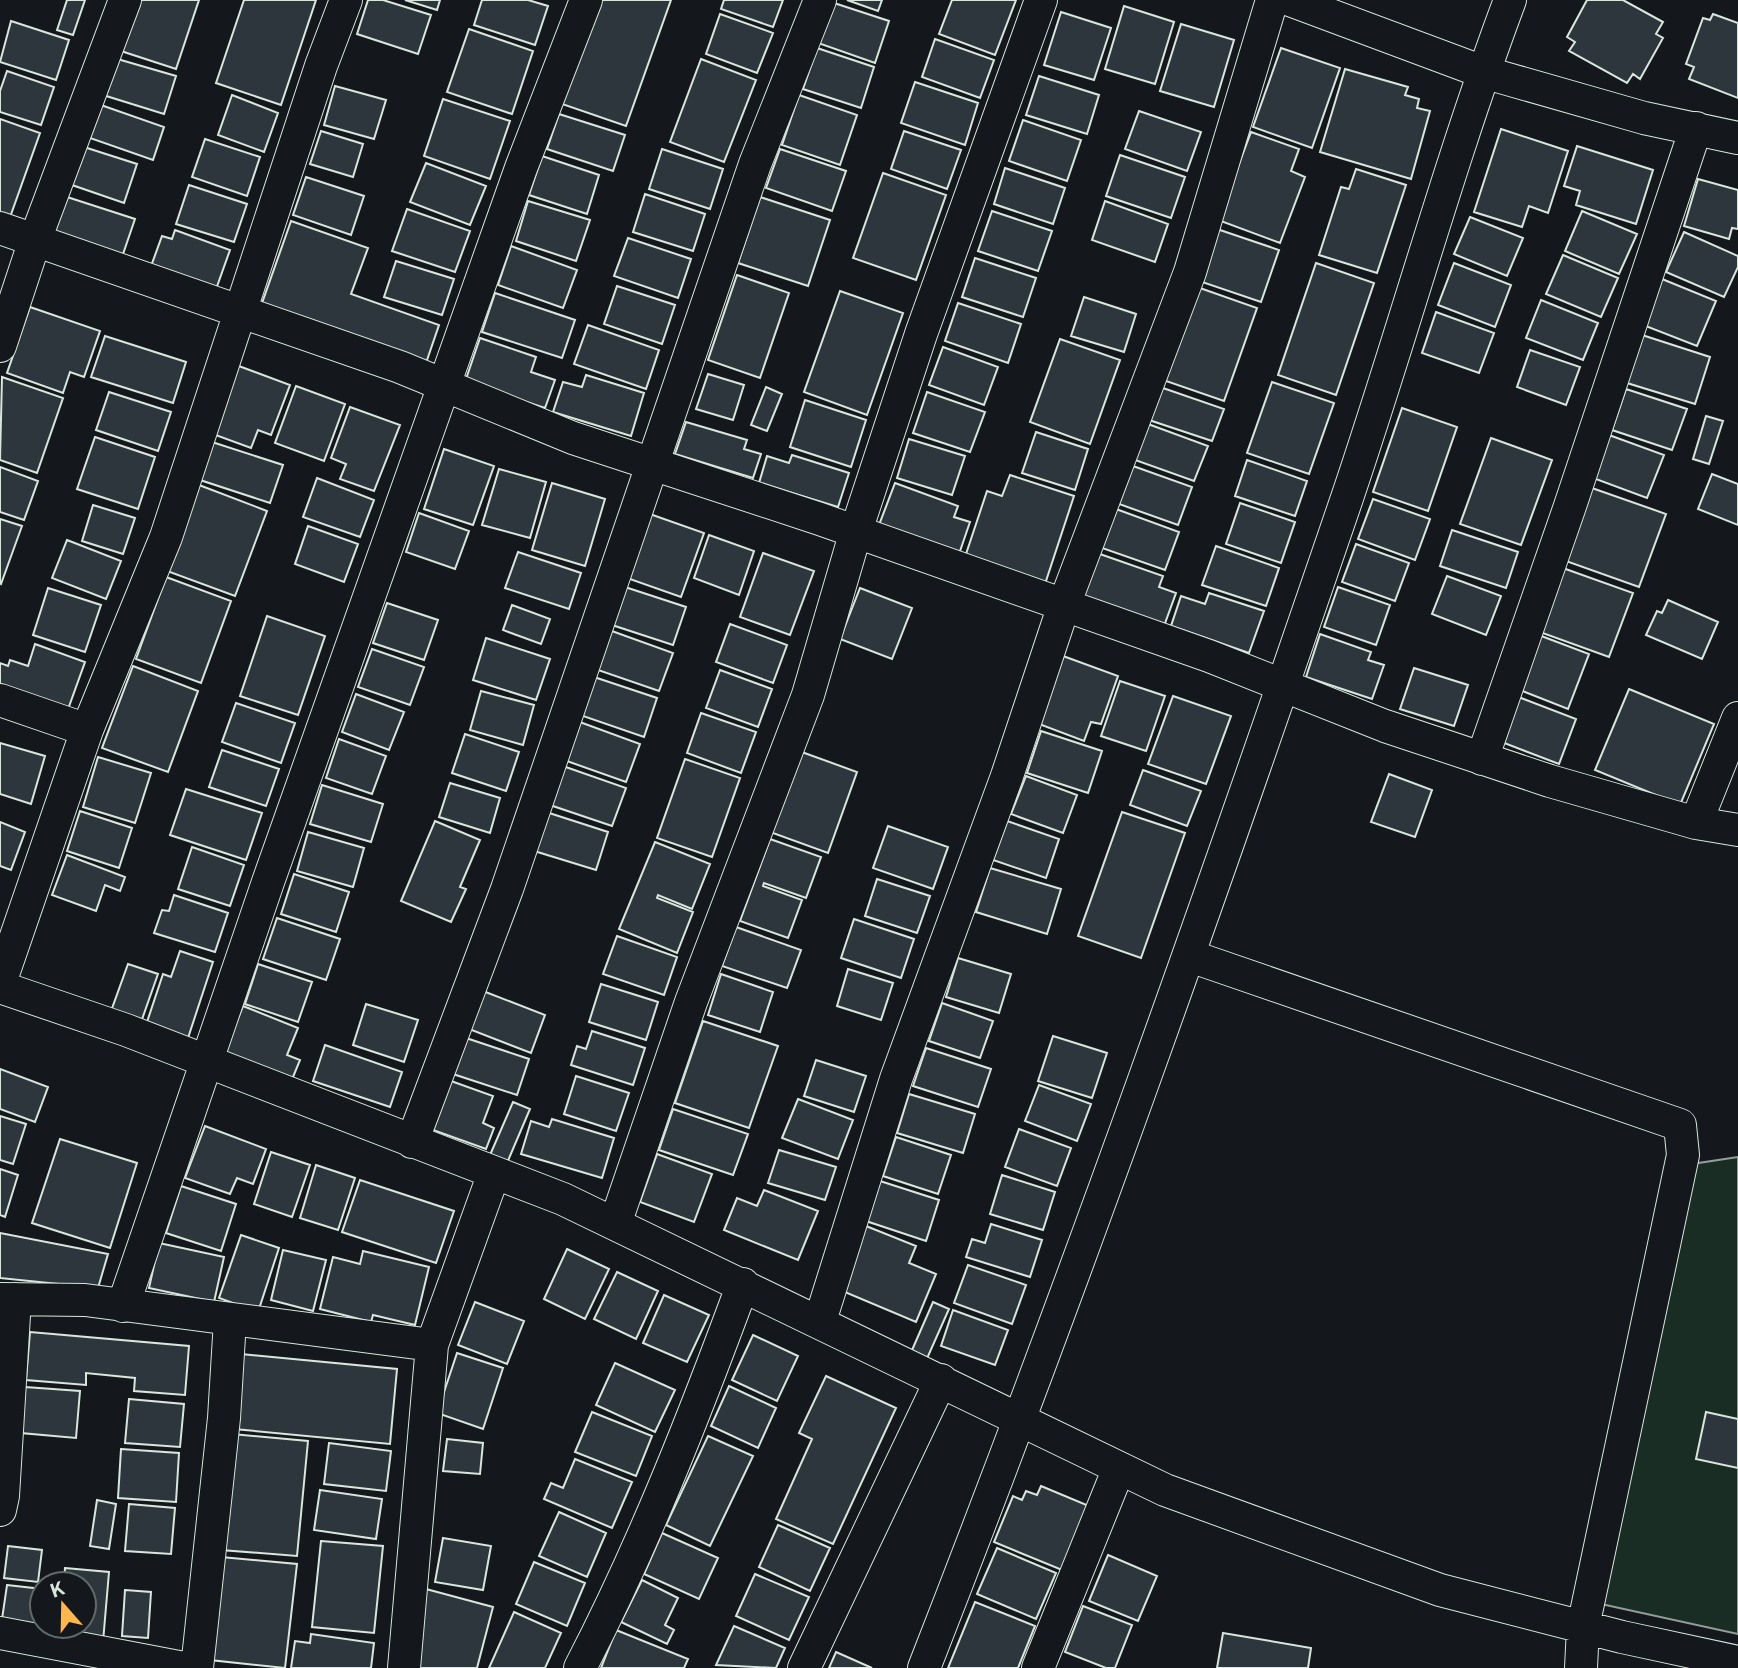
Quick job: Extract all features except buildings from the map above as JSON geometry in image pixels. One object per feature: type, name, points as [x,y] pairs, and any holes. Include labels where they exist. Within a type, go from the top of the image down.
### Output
[{"type":"street","points":[[0,346],[35,240],[125,0]]},
{"type":"street","points":[[346,0],[321,66],[166,537],[87,730],[0,985],[126,1030],[563,1199],[1165,1490],[1440,1590],[1583,1627],[1738,1662]]},
{"type":"street","points":[[123,1306],[206,1062],[521,168],[586,0]]},
{"type":"street","points":[[412,1142],[507,889],[755,164],[820,0]]},
{"type":"street","points":[[615,1224],[691,1002],[808,695],[856,531],[921,334],[1041,0]]},
{"type":"street","points":[[820,1321],[896,1079],[1007,776],[1064,605],[1190,272],[1272,0]]},
{"type":"street","points":[[1290,0],[1483,72],[1644,118],[1738,138]]},
{"type":"street","points":[[924,1668],[1021,1420],[1190,956],[1398,349],[1483,72],[1510,0]]},
{"type":"street","points":[[1482,759],[1696,128]]},
{"type":"street","points":[[0,228],[445,386],[573,438],[856,531],[1284,684],[1385,726],[1482,759],[1696,823],[1738,830]]},
{"type":"street","points":[[0,700],[87,730]]},
{"type":"street","points":[[1696,823],[1738,718]]},
{"type":"street","points":[[1190,956],[1680,1125],[1683,1155],[1583,1627],[1581,1668]]},
{"type":"street","points":[[404,1668],[432,1345],[494,1173]]},
{"type":"street","points":[[580,1668],[608,1614],[690,1423],[743,1284]]},
{"type":"street","points":[[0,1510],[7,1299],[85,1300],[432,1345]]},
{"type":"street","points":[[197,1668],[224,1418],[230,1320]]},
{"type":"street","points":[[804,1668],[941,1380]]},
{"type":"street","points":[[1038,1668],[1119,1468]]},
{"type":"street","points":[[0,1633],[184,1668]]},
{"type":"green space","points":[[1738,1157],[1738,1634],[1601,1604],[1692,1164]]}]
